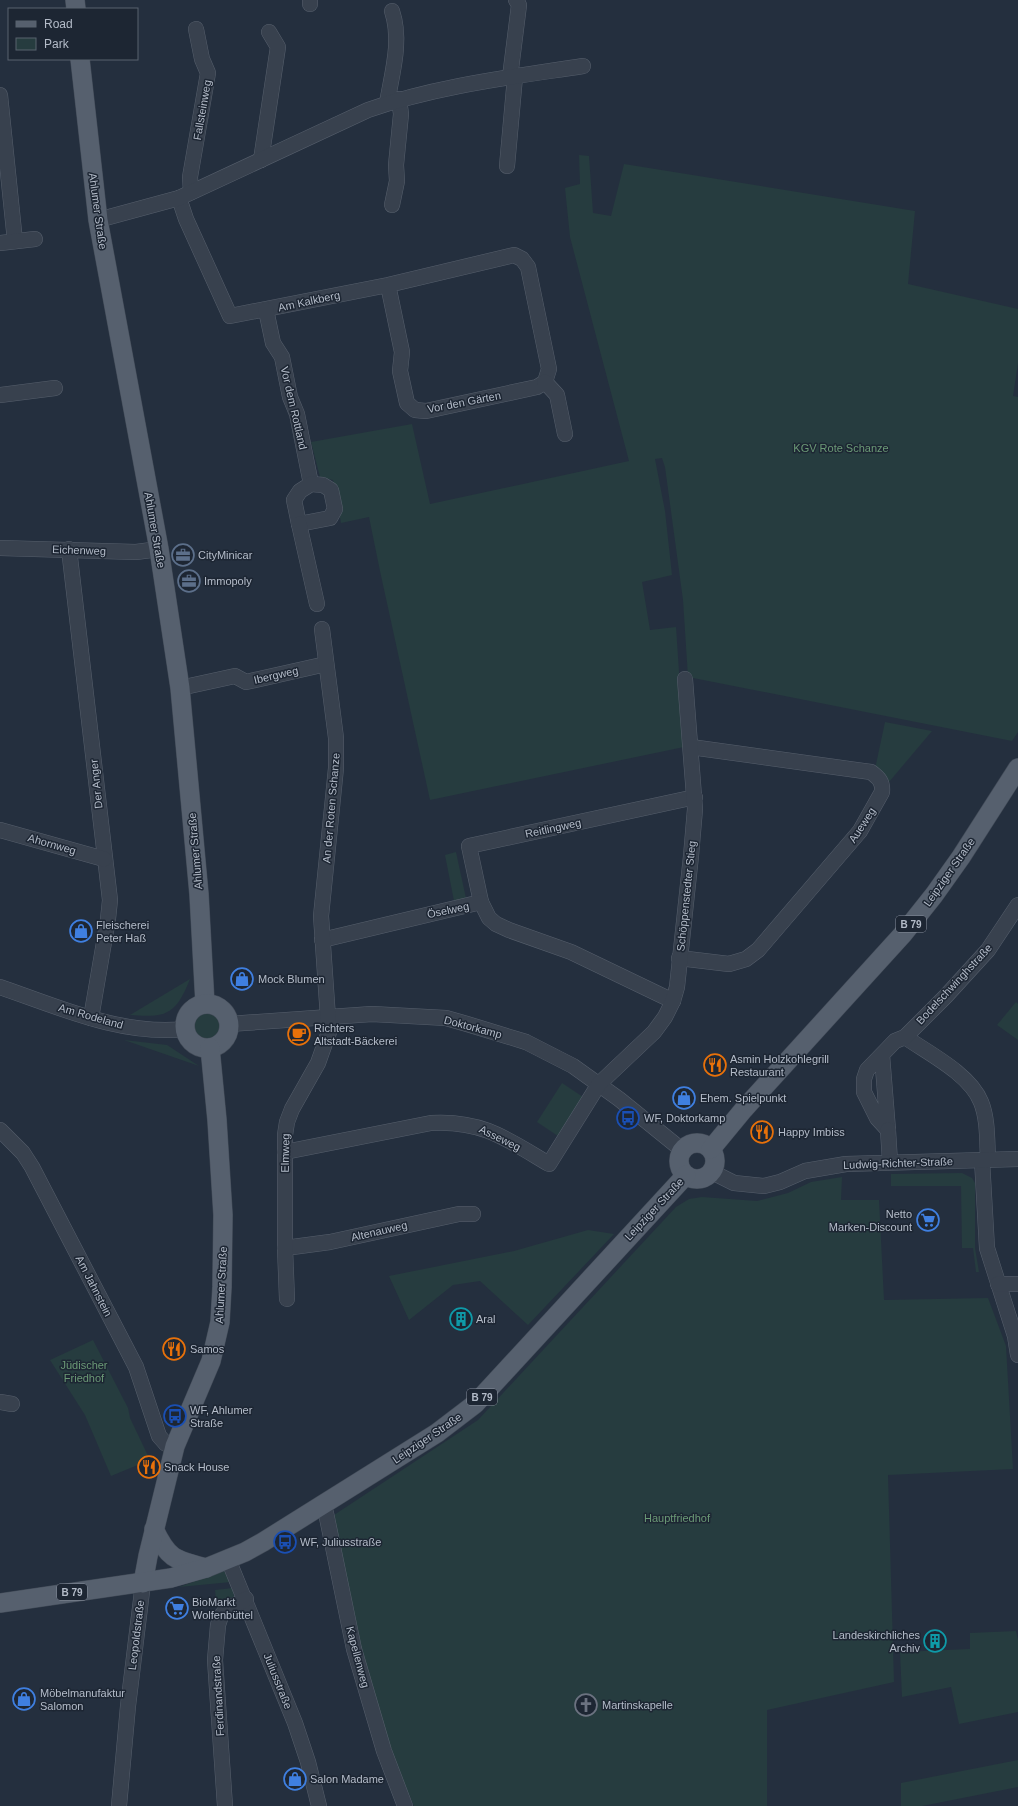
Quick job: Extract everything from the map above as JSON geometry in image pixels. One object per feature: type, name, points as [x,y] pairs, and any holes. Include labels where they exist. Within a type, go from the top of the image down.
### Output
[{"type":"main road","name":"Ahlumer Straße","points":[[80,60],[98,220],[159,550],[180,688],[199,894],[205,1004]]},
{"type":"main road","name":"Leipziger Straße","points":[[711,1149],[741,1112],[907,929],[934,896],[1018,768]]},
{"type":"main road","points":[[205,1004],[215,1006],[223,1011],[229,1024],[229,1030],[224,1040],[216,1046],[210,1048],[196,1045],[188,1038],[185,1029],[187,1017],[190,1012],[194,1008],[205,1004]]},
{"type":"main road","name":"Ahlumer Straße","points":[[143,1583],[154,1530],[176,1446],[211,1361],[218,1335],[222,1310],[222,1208],[217,1120],[210,1048]]},
{"type":"main road","points":[[682,1150],[686,1146],[696,1143],[702,1143],[711,1149],[716,1160],[712,1172]]},
{"type":"main road","name":"Leipziger Straße","points":[[682,1150],[679,1164],[686,1175],[693,1179],[702,1179],[712,1172]]},
{"type":"main road","name":"Leipziger Straße","points":[[143,1583],[171,1578],[228,1560],[263,1542],[437,1433],[475,1404],[686,1175]]},
{"type":"main road","points":[[154,1530],[161,1544],[172,1556],[184,1562],[206,1568]]},
{"type":"main road","name":"B 79","points":[[0,1603],[143,1583]]},
{"type":"street","points":[[507,166],[512,77],[519,5],[516,0]]},
{"type":"street","points":[[392,11],[397,25],[393,101],[401,114],[396,165],[397,181],[392,205]]},
{"type":"street","name":"Fallsteinweg","points":[[185,195],[190,177],[208,73],[202,59],[196,29]]},
{"type":"street","points":[[261,160],[278,48],[270,32]]},
{"type":"street","points":[[98,220],[185,195],[368,110],[393,101],[512,77],[583,66]]},
{"type":"street","points":[[0,95],[15,241]]},
{"type":"street","name":"Am Kalkberg","points":[[185,195],[186,219],[230,316],[388,285],[514,255],[522,259],[528,267],[549,369],[545,382]]},
{"type":"street","points":[[0,243],[35,239]]},
{"type":"street","name":"Vor den Gärten","points":[[388,285],[402,352],[400,371],[406,403],[415,410],[426,411],[537,387],[545,382]]},
{"type":"street","name":"Vor dem Rottland","points":[[266,310],[272,343],[282,357],[290,397],[297,414],[310,484]]},
{"type":"street","points":[[545,382],[554,389],[557,395],[565,434]]},
{"type":"street","points":[[0,395],[55,388]]},
{"type":"street","points":[[299,524],[330,518],[334,509],[330,490],[323,485],[310,484],[300,492],[294,500],[299,524],[317,604]]},
{"type":"street","name":"Eichenweg","points":[[0,548],[136,552],[159,550]]},
{"type":"street","name":"Der Anger","points":[[69,549],[104,859],[110,900],[108,920],[91,1018]]},
{"type":"street","name":"An der Roten Schanze","points":[[322,629],[335,724],[336,768],[321,916],[322,940]]},
{"type":"street","name":"Ibergweg","points":[[180,688],[235,676],[246,682],[326,664]]},
{"type":"street","name":"Schöppenstedter Stieg","points":[[599,1084],[654,1032],[665,1017],[673,1001],[677,987],[691,856],[695,797],[685,679]]},
{"type":"street","name":"Aueweg","points":[[679,958],[729,964],[746,959],[758,950],[860,831],[882,792],[883,785],[878,777],[871,772],[691,747]]},
{"type":"street","name":"Reitlingweg","points":[[481,902],[469,846],[695,797]]},
{"type":"street","name":"Ahornweg","points":[[0,830],[104,859]]},
{"type":"street","name":"Öselweg","points":[[322,940],[481,902],[490,918],[496,924],[508,930],[571,952],[673,1001]]},
{"type":"street","name":"Bodelschwinghstraße","points":[[888,1130],[877,1118],[864,1092],[864,1080],[867,1070],[895,1041],[905,1037],[946,996],[988,950],[1018,905]]},
{"type":"street","points":[[322,940],[329,1016]]},
{"type":"street","name":"Am Rodeland","points":[[0,987],[91,1018],[140,1029],[185,1029]]},
{"type":"street","name":"Doktorkamp","points":[[229,1024],[372,1014],[446,1018],[526,1042],[573,1066],[599,1084],[682,1150]]},
{"type":"street","name":"Elmweg","points":[[287,1299],[285,1248],[285,1152],[287,1122],[292,1109],[318,1063],[329,1032],[329,1016]]},
{"type":"street","points":[[905,1037],[959,1074],[972,1088],[981,1101],[985,1115],[987,1248],[1015,1336],[1018,1355]]},
{"type":"street","points":[[882,1055],[890,1162]]},
{"type":"street","name":"Asseweg","points":[[285,1152],[431,1123],[450,1122],[483,1128],[549,1164],[599,1084]]},
{"type":"street","name":"Am Jahnstein","points":[[0,1130],[23,1153],[32,1167],[136,1367],[159,1436],[166,1444],[176,1446]]},
{"type":"street","name":"Ludwig-Richter-Straße","points":[[712,1172],[734,1183],[764,1186],[780,1182],[805,1171],[846,1164],[1018,1159]]},
{"type":"street","name":"Altenauweg","points":[[285,1248],[330,1242],[459,1214],[473,1214]]},
{"type":"street","points":[[998,1284],[1018,1284]]},
{"type":"street","name":"Kapellenweg","points":[[321,1506],[326,1513],[354,1649],[386,1758],[405,1806]]},
{"type":"street","name":"Juliusstraße","points":[[228,1560],[246,1599],[295,1723],[308,1762],[318,1806]]},
{"type":"street","name":"Leopoldstraße","points":[[119,1806],[128,1706],[143,1583]]},
{"type":"street","name":"Ferdinandstraße","points":[[225,1806],[216,1660],[218,1625],[221,1616],[225,1611],[246,1599]]},
{"type":"green space","name":"KGV Rote Schanze","points":[[579,155],[589,156],[593,213],[611,216],[624,164],[915,211],[908,284],[1018,309],[1018,363],[1013,396],[1018,397],[1018,732],[1012,741],[688,677],[683,600],[665,467],[662,458],[655,459],[665,511],[672,575],[642,582],[650,630],[676,627],[684,747],[430,800],[369,517],[341,523],[333,480],[320,477],[311,442],[412,424],[430,504],[629,461],[570,237],[565,188],[580,184]]},
{"type":"green space","points":[[885,722],[932,731],[889,782],[875,769]]},
{"type":"green space","points":[[456,852],[467,903],[455,906],[445,855]]},
{"type":"green space","points":[[190,979],[180,1000],[175,1007],[169,1011],[153,1016],[130,1015]]},
{"type":"green space","points":[[1016,1002],[1018,1004],[1018,1040],[997,1025]]},
{"type":"green space","points":[[206,1012],[217,1016],[221,1027],[217,1038],[206,1042],[195,1038],[191,1027],[195,1016]]},
{"type":"green space","points":[[124,1040],[167,1045],[199,1066]]},
{"type":"green space","points":[[562,1083],[589,1101],[564,1140],[537,1122]]},
{"type":"green space","points":[[962,1173],[972,1178],[975,1183],[975,1248],[979,1272],[976,1272],[973,1248],[962,1248],[961,1186],[891,1186],[891,1174]]},
{"type":"green space","name":"Hauptfriedhof","points":[[842,1177],[841,1200],[879,1200],[884,1300],[988,1298],[1006,1346],[1013,1469],[888,1475],[894,1682],[767,1710],[767,1806],[414,1806],[391,1753],[357,1649],[331,1517],[478,1420],[676,1207],[689,1199],[702,1197],[757,1201],[788,1193],[811,1182]]},
{"type":"green space","points":[[588,1230],[614,1234],[528,1325],[480,1281],[453,1285],[409,1320],[389,1276],[514,1251]]},
{"type":"green space","name":"Jüdischer Friedhof","points":[[93,1340],[128,1408],[130,1418],[150,1460],[111,1476],[85,1415],[50,1360]]},
{"type":"green space","points":[[224,1571],[231,1582],[179,1587]]},
{"type":"green space","points":[[233,1588],[234,1597],[216,1600],[215,1590]]},
{"type":"green space","points":[[1016,1631],[1018,1640],[1018,1712],[959,1724],[951,1687],[902,1697],[900,1652],[970,1649],[970,1633]]},
{"type":"green space","points":[[1018,1760],[1018,1787],[922,1806],[901,1806],[901,1783]]},
{"type":"place","name":"CityMinicar","points":[[183,555]]},
{"type":"place","name":"Immopoly","points":[[189,581]]},
{"type":"place","name":"Fleischerei Peter Haß","points":[[81,931]]},
{"type":"place","name":"Mock Blumen","points":[[242,979]]},
{"type":"place","name":"Richters Altstadt-Bäckerei","points":[[299,1034]]},
{"type":"place","name":"Asmin Holzkohlegrill Restaurant","points":[[715,1065]]},
{"type":"place","name":"Ehem. Spielpunkt","points":[[684,1098]]},
{"type":"place","name":"WF, Doktorkamp","points":[[628,1118]]},
{"type":"place","name":"Happy Imbiss","points":[[762,1132]]},
{"type":"place","name":"Netto Marken-Discount","points":[[928,1220]]},
{"type":"place","name":"Aral","points":[[461,1319]]},
{"type":"place","name":"Samos","points":[[174,1349]]},
{"type":"place","name":"WF, Ahlumer Straße","points":[[175,1416]]},
{"type":"place","name":"Snack House","points":[[149,1467]]},
{"type":"place","name":"WF, Juliusstraße","points":[[285,1542]]},
{"type":"place","name":"BioMarkt Wolfenbüttel","points":[[177,1608]]},
{"type":"place","name":"Landeskirchliches Archiv","points":[[935,1641]]},
{"type":"place","name":"Möbelmanufaktur Salomon","points":[[24,1699]]},
{"type":"place","name":"Martinskapelle","points":[[586,1705]]},
{"type":"place","name":"Salon Madame","points":[[295,1779]]}]
